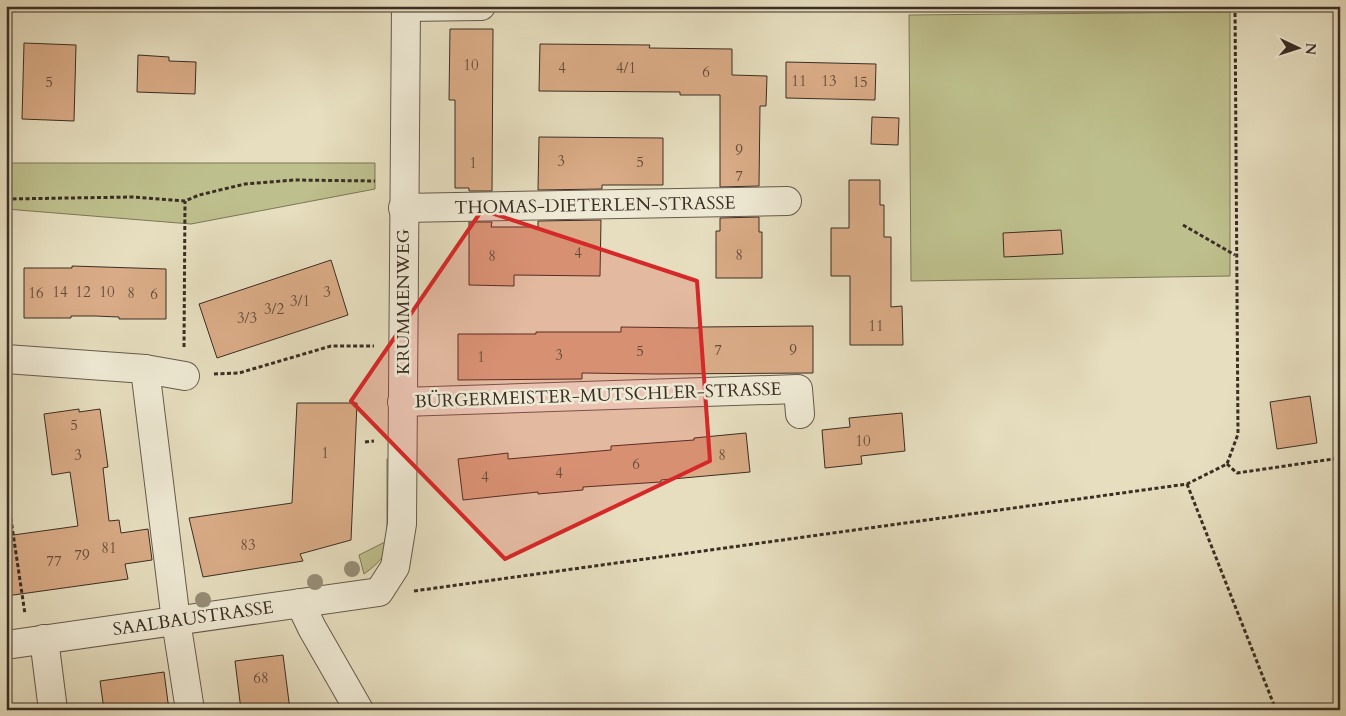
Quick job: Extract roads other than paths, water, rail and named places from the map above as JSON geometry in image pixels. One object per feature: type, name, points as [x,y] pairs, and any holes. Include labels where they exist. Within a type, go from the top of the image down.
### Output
[{"type":"street","points":[[406,6],[481,6]]},
{"type":"street","name":"KRUMMENWEG","points":[[379,592],[395,567],[402,524],[406,6]]},
{"type":"street","name":"THOMAS-DIETERLEN-STRASSE","points":[[403,208],[787,201]]},
{"type":"street","points":[[6,359],[145,369],[185,376]]},
{"type":"street","points":[[145,369],[176,621],[190,710]]},
{"type":"street","name":"BÜRGERMEISTER-MUTSCHLER-STRASSE","points":[[402,402],[798,389],[800,414]]},
{"type":"street","name":"SAALBAUSTRASSE","points":[[26,642],[379,592]]},
{"type":"street","points":[[300,603],[312,628],[359,710]]},
{"type":"street","points":[[26,642],[53,710]]}]
